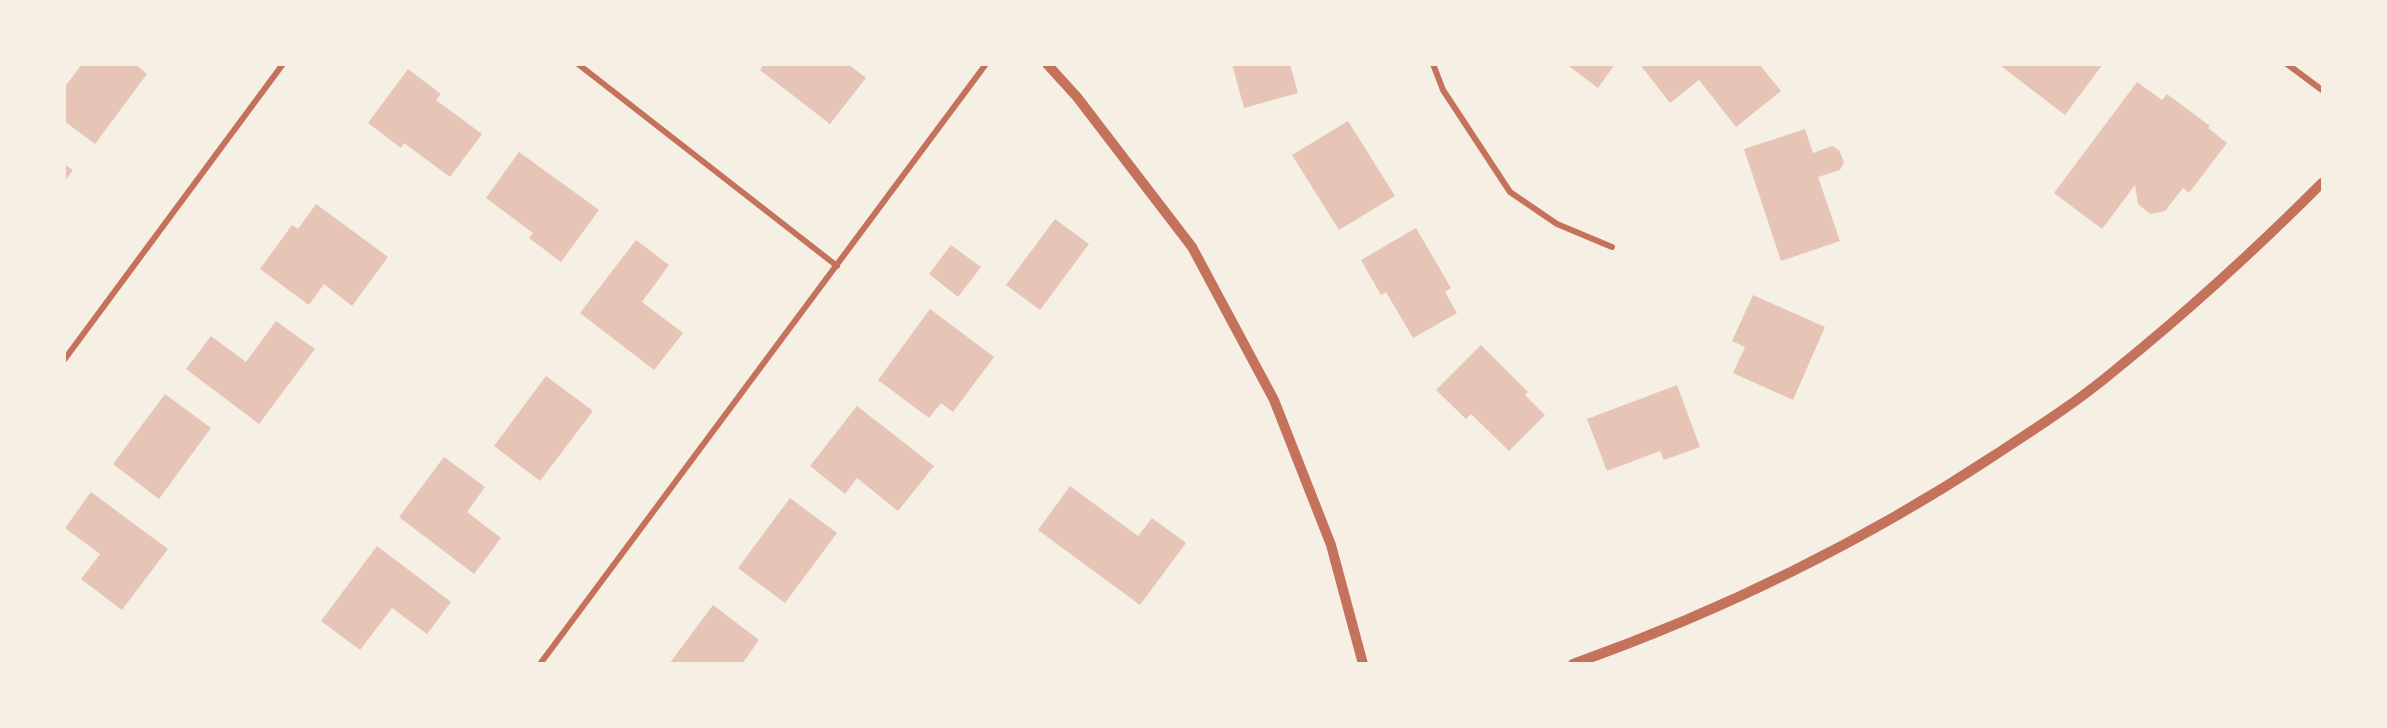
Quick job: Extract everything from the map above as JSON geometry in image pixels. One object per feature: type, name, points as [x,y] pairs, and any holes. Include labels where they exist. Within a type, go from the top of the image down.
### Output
[{"type":"street","points":[[64,360],[284,64]]},
{"type":"street","points":[[578,64],[837,266]]},
{"type":"street","points":[[540,663],[986,64]]},
{"type":"street","points":[[1047,64],[1077,97],[1192,247],[1274,399],[1331,545],[1363,663]]},
{"type":"street","points":[[1433,64],[1443,90],[1510,192],[1557,224],[1612,247]]},
{"type":"street","points":[[2287,64],[2322,90]]},
{"type":"street","points":[[1573,663],[1628,644],[1729,602],[1830,553],[1933,496],[2020,439],[2113,372],[2227,275],[2322,183]]},
{"type":"building","points":[[82,64],[135,64],[147,74],[95,144],[64,121],[64,88]]},
{"type":"building","points":[[764,64],[848,64],[866,78],[830,124],[760,70]]},
{"type":"building","points":[[1232,64],[1290,64],[1298,93],[1244,108]]},
{"type":"building","points":[[1566,64],[1615,64],[1598,88]]},
{"type":"building","points":[[1645,64],[1759,64],[1781,91],[1736,127],[1699,80],[1670,103],[1642,67]]},
{"type":"building","points":[[2002,64],[2103,64],[2065,115],[2001,66]]},
{"type":"building","points":[[408,69],[441,94],[436,100],[482,134],[450,177],[404,143],[401,148],[368,123]]},
{"type":"building","points":[[2137,82],[2162,100],[2167,94],[2210,126],[2208,128],[2227,143],[2189,193],[2183,188],[2165,211],[2150,214],[2138,204],[2135,185],[2102,229],[2054,193]]},
{"type":"building","points":[[1348,121],[1395,196],[1339,230],[1292,155]]},
{"type":"building","points":[[1805,129],[1813,153],[1832,146],[1839,150],[1844,162],[1840,170],[1818,177],[1840,241],[1781,261],[1744,149]]},
{"type":"building","points":[[519,152],[599,210],[561,262],[529,238],[533,233],[486,198]]},
{"type":"building","points":[[64,164],[73,170],[64,182]]},
{"type":"building","points":[[316,204],[388,257],[352,306],[324,284],[309,305],[260,269],[292,225],[298,229]]},
{"type":"building","points":[[1055,219],[1089,244],[1040,310],[1006,285]]},
{"type":"building","points":[[1416,228],[1451,288],[1445,292],[1457,313],[1413,338],[1386,292],[1381,295],[1361,260]]},
{"type":"building","points":[[636,240],[669,265],[642,302],[683,333],[654,370],[580,313]]},
{"type":"building","points":[[951,245],[981,267],[958,297],[929,274]]},
{"type":"building","points":[[1753,295],[1825,327],[1793,400],[1733,373],[1745,347],[1732,341]]},
{"type":"building","points":[[930,309],[994,357],[953,412],[941,403],[929,418],[878,380]]},
{"type":"building","points":[[276,321],[315,349],[259,424],[186,369],[211,336],[246,362]]},
{"type":"building","points":[[1481,345],[1528,392],[1525,395],[1545,415],[1509,451],[1471,414],[1466,419],[1436,390]]},
{"type":"building","points":[[546,376],[593,411],[540,481],[494,446]]},
{"type":"building","points":[[1677,385],[1700,447],[1664,460],[1660,451],[1607,471],[1587,419]]},
{"type":"building","points":[[165,394],[211,428],[159,499],[113,464]]},
{"type":"building","points":[[857,406],[934,466],[898,511],[857,478],[845,494],[810,466]]},
{"type":"building","points":[[444,457],[485,487],[467,512],[501,538],[474,574],[399,517]]},
{"type":"building","points":[[1070,486],[1138,536],[1152,518],[1186,543],[1140,605],[1038,530]]},
{"type":"building","points":[[91,492],[168,549],[122,610],[81,579],[100,554],[65,528]]},
{"type":"building","points":[[790,498],[837,533],[785,603],[738,568]]},
{"type":"building","points":[[377,546],[451,602],[427,634],[392,608],[360,650],[321,621]]},
{"type":"building","points":[[713,605],[759,640],[742,664],[669,664]]}]
